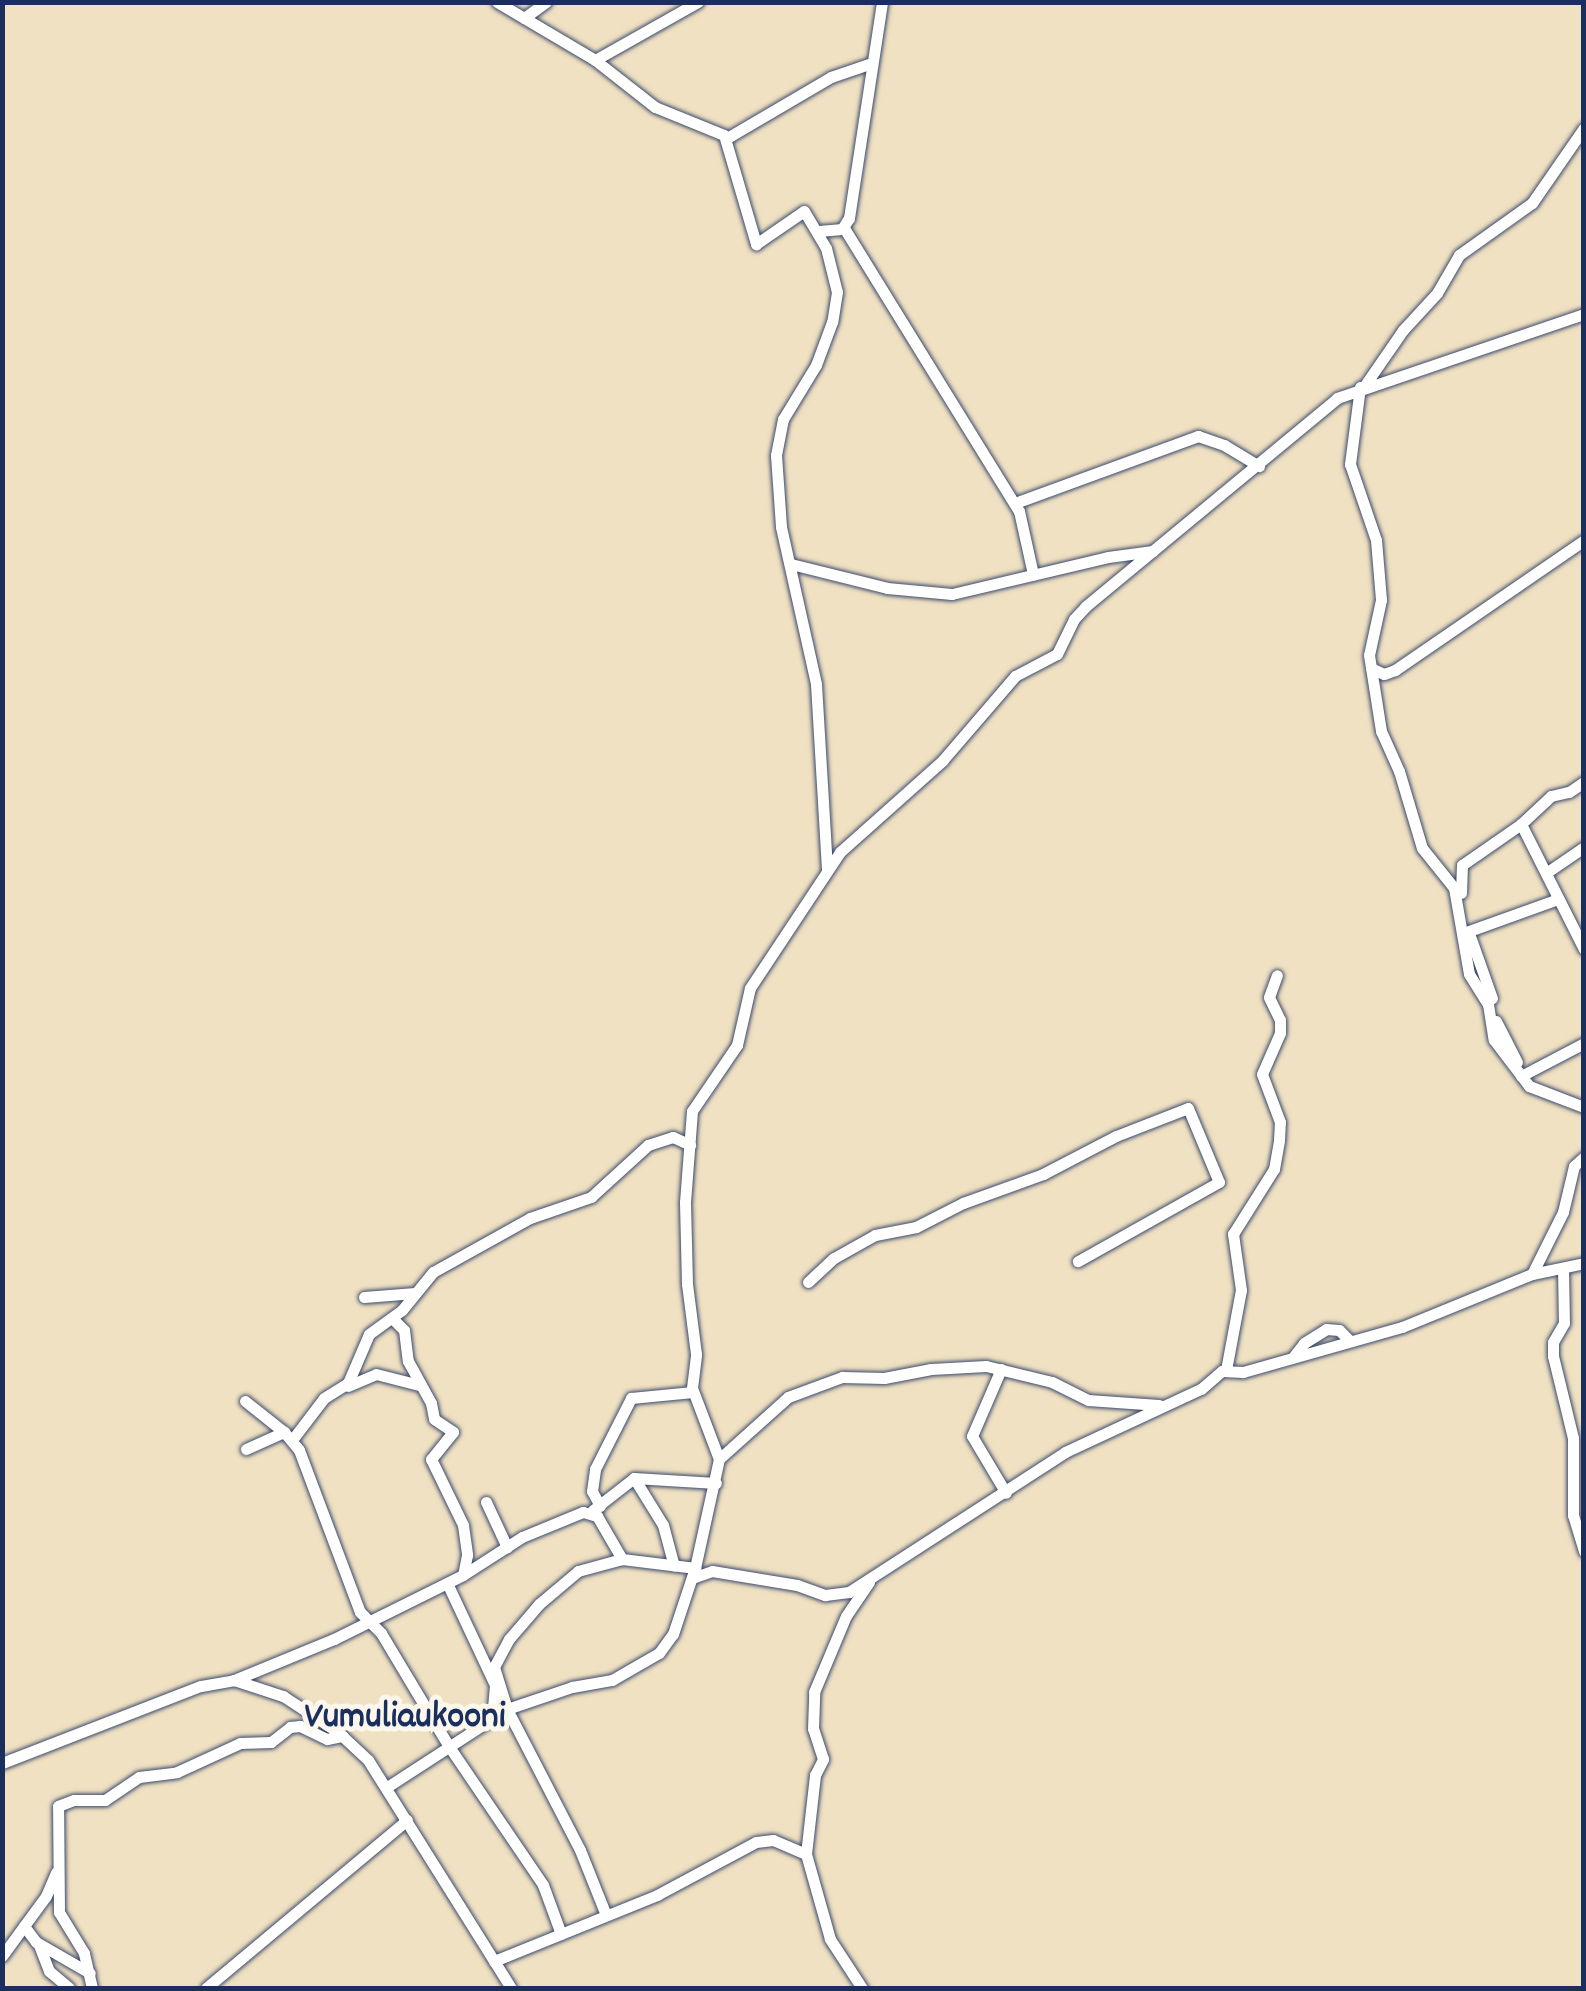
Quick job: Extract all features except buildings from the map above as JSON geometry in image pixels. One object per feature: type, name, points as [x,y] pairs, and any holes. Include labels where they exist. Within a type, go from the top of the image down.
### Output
[{"type":"street","points":[[497,2],[595,60],[655,107],[714,128],[727,138],[756,244],[804,211],[818,231],[835,280],[837,302],[822,351],[794,396],[778,438],[781,528],[816,684],[827,871]]},
{"type":"street","points":[[524,18],[546,2]]},
{"type":"street","points":[[595,60],[698,2]]},
{"type":"street","points":[[882,2],[844,228],[1014,503],[1032,574]]},
{"type":"street","points":[[727,138],[831,77],[872,63]]},
{"type":"street","points":[[1584,128],[1532,203],[1458,255],[1436,293],[1362,386],[1351,473],[1374,526],[1381,600],[1370,645],[1371,668],[1381,731],[1398,771],[1410,822],[1428,857],[1451,880],[1469,974],[1488,1004],[1494,1040],[1535,1090],[1584,1107]]},
{"type":"street","points":[[818,231],[844,228]]},
{"type":"street","points":[[388,1787],[507,1708],[583,1684],[607,1682],[659,1654],[673,1634],[693,1573],[719,1459],[714,1437],[693,1392],[696,1354],[685,1202],[692,1111],[737,1045],[750,988],[849,842],[942,761],[1015,676],[1057,654],[1074,619],[1326,406],[1362,386],[1422,372],[1482,346],[1584,314]]},
{"type":"street","points":[[1014,503],[1198,436],[1259,466]]},
{"type":"street","points":[[1371,668],[1389,673],[1584,540]]},
{"type":"street","points":[[790,564],[887,588],[952,594],[1153,551]]},
{"type":"street","points":[[1523,1075],[1498,1028],[1469,931],[1459,868],[1521,824],[1551,796],[1569,792],[1584,782]]},
{"type":"street","points":[[1521,824],[1584,950]]},
{"type":"street","points":[[1546,872],[1584,848]]},
{"type":"street","points":[[1469,931],[1558,898]]},
{"type":"street","points":[[1226,1370],[1241,1290],[1232,1234],[1274,1169],[1279,1140],[1280,1122],[1262,1074],[1280,1033],[1280,1020],[1269,997],[1277,975]]},
{"type":"street","points":[[1523,1075],[1584,1043]]},
{"type":"street","points":[[1543,1064],[1541,1079],[1547,1093]]},
{"type":"street","points":[[808,1282],[834,1258],[875,1235],[916,1228],[963,1203],[1043,1174],[1116,1136],[1188,1108],[1220,1182],[1078,1261]]},
{"type":"street","points":[[344,1388],[369,1334],[392,1318],[432,1272],[541,1212],[591,1197],[648,1145],[672,1137],[690,1145]]},
{"type":"street","points":[[1532,1274],[1563,1212],[1574,1166],[1584,1158]]},
{"type":"street","points":[[606,1916],[580,1850],[507,1708],[494,1667],[509,1639],[565,1580],[593,1565],[622,1559],[674,1566],[693,1573],[741,1574],[825,1595],[849,1592],[1006,1494],[1065,1452],[1168,1404],[1226,1370],[1243,1372],[1402,1327],[1532,1274],[1584,1263]]},
{"type":"street","points":[[1564,1268],[1564,1322],[1553,1342],[1553,1356],[1572,1438],[1573,1518],[1584,1551]]},
{"type":"street","points":[[364,1297],[415,1293]]},
{"type":"street","points":[[392,1318],[404,1330],[408,1361],[434,1419],[453,1432],[432,1459],[463,1525],[463,1574]]},
{"type":"street","points":[[719,1459],[788,1397],[842,1376],[884,1378],[972,1366],[1052,1382],[1088,1400],[1136,1406],[1168,1404]]},
{"type":"street","points":[[1001,1369],[972,1436],[1006,1494]]},
{"type":"street","points":[[246,1449],[288,1436],[324,1398],[376,1374],[420,1385]]},
{"type":"street","points":[[622,1559],[595,1509],[593,1476],[631,1398],[693,1392]]},
{"type":"street","points":[[245,1402],[288,1436],[348,1584],[368,1622],[381,1633],[448,1745],[543,1885],[561,1934]]},
{"type":"street","points":[[2,1763],[144,1705],[234,1680],[368,1622],[543,1528],[595,1509],[634,1478],[716,1483]]},
{"type":"street","points":[[634,1478],[662,1524],[674,1566]]},
{"type":"street","points":[[486,1502],[507,1547]]},
{"type":"street","points":[[447,1582],[495,1685],[492,1717]]},
{"type":"street","points":[[862,1988],[830,1939],[806,1854],[815,1775],[823,1758],[814,1729],[814,1692],[846,1616],[868,1582]]},
{"type":"street","points":[[234,1680],[282,1696],[343,1736],[388,1787],[511,1988]]},
{"type":"street","points":[[92,1988],[77,1941],[60,1920],[56,1818],[62,1803],[105,1800],[139,1777],[177,1772],[240,1743],[270,1742],[290,1727],[300,1726],[328,1739],[343,1736]]},
{"type":"street","points":[[206,1988],[406,1820]]},
{"type":"street","points":[[494,1961],[682,1883],[756,1842],[782,1842],[806,1854]]},
{"type":"street","points":[[2,1956],[46,1896],[58,1868]]},
{"type":"street","points":[[24,1926],[40,1944],[90,1973]]},
{"type":"street","points":[[40,1944],[48,1971],[68,1988]]},
{"type":"district","name":"Vumuliaukooni","points":[[405,1719]]}]
